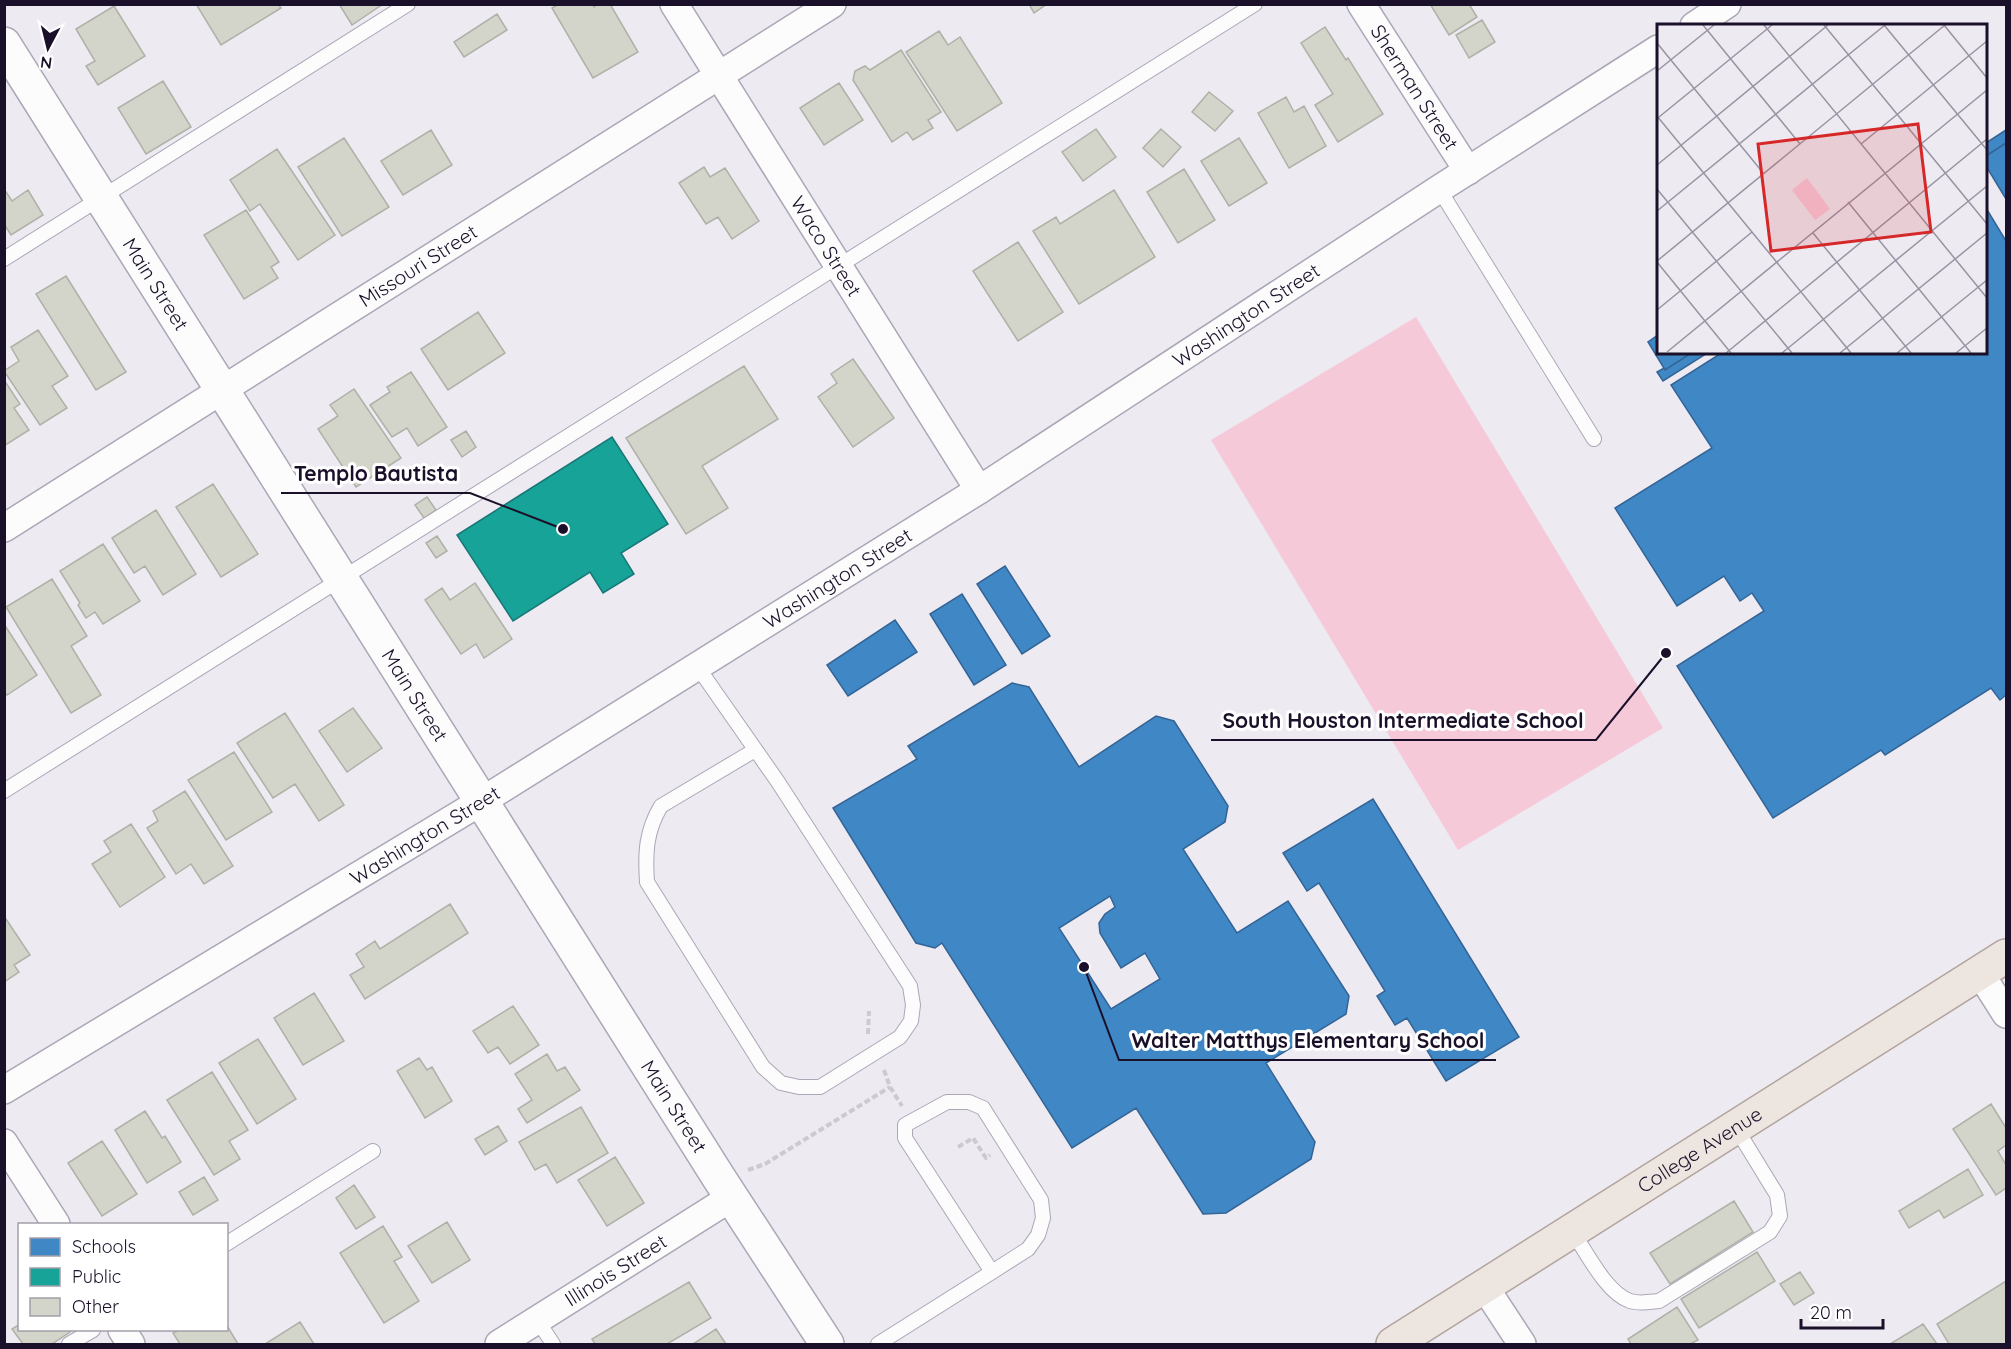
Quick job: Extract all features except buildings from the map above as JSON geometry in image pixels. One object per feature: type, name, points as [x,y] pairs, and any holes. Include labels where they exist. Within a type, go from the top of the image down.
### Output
[{"type":"main road","name":"College Avenue","points":[[1393,1344],[1993,965]]},
{"type":"street","name":"Waco Street","points":[[674,4],[979,490]]},
{"type":"street","name":"Missouri Street","points":[[4,528],[832,4]]},
{"type":"street","name":"Sherman Street","points":[[1361,4],[1468,171]]},
{"type":"street","points":[[1697,24],[1727,4]]},
{"type":"street","name":"Main Street","points":[[4,44],[726,1188],[827,1344]]},
{"type":"street","name":"Washington Street","points":[[4,1090],[482,801],[979,490],[1439,189],[1657,50]]},
{"type":"street","points":[[1993,965],[2007,1014]]},
{"type":"street","points":[[4,1143],[55,1223]]},
{"type":"street","name":"Illinois Street","points":[[499,1344],[538,1321],[726,1188]]},
{"type":"street","points":[[1484,1286],[1522,1344]]},
{"type":"lane","points":[[4,259],[408,4]]},
{"type":"lane","points":[[4,791],[1255,4]]},
{"type":"lane","points":[[1439,189],[1594,439]]},
{"type":"lane","points":[[697,666],[755,750],[910,986],[913,1005],[911,1021],[900,1037],[820,1087],[799,1087],[781,1083],[763,1066],[647,882],[645,858],[647,838],[652,821],[661,806],[755,750]]},
{"type":"lane","points":[[878,1344],[1028,1250],[1038,1235],[1043,1218],[1041,1200],[983,1108],[969,1102],[947,1102],[905,1125],[905,1138],[992,1272]]},
{"type":"lane","points":[[1572,1231],[1610,1288],[1629,1301],[1646,1303],[1659,1301],[1770,1232],[1780,1216],[1777,1195],[1736,1128]]},
{"type":"lane","points":[[228,1243],[373,1151]]},
{"type":"lane","points":[[538,1321],[553,1344]]},
{"type":"lane","points":[[69,1344],[90,1331]]},
{"type":"path","points":[[726,1188],[890,1087]]},
{"type":"path","points":[[958,1147],[973,1138],[986,1158],[996,1151]]},
{"type":"shaded area","points":[[1416,317],[1663,728],[1458,850],[1211,440]]},
{"type":"place","name":"Templo Bautista","points":[[563,529]]},
{"type":"place","name":"South Houston Intermediate School","points":[[1666,653]]},
{"type":"place","name":"Walter Matthys Elementary School","points":[[1084,967]]}]
